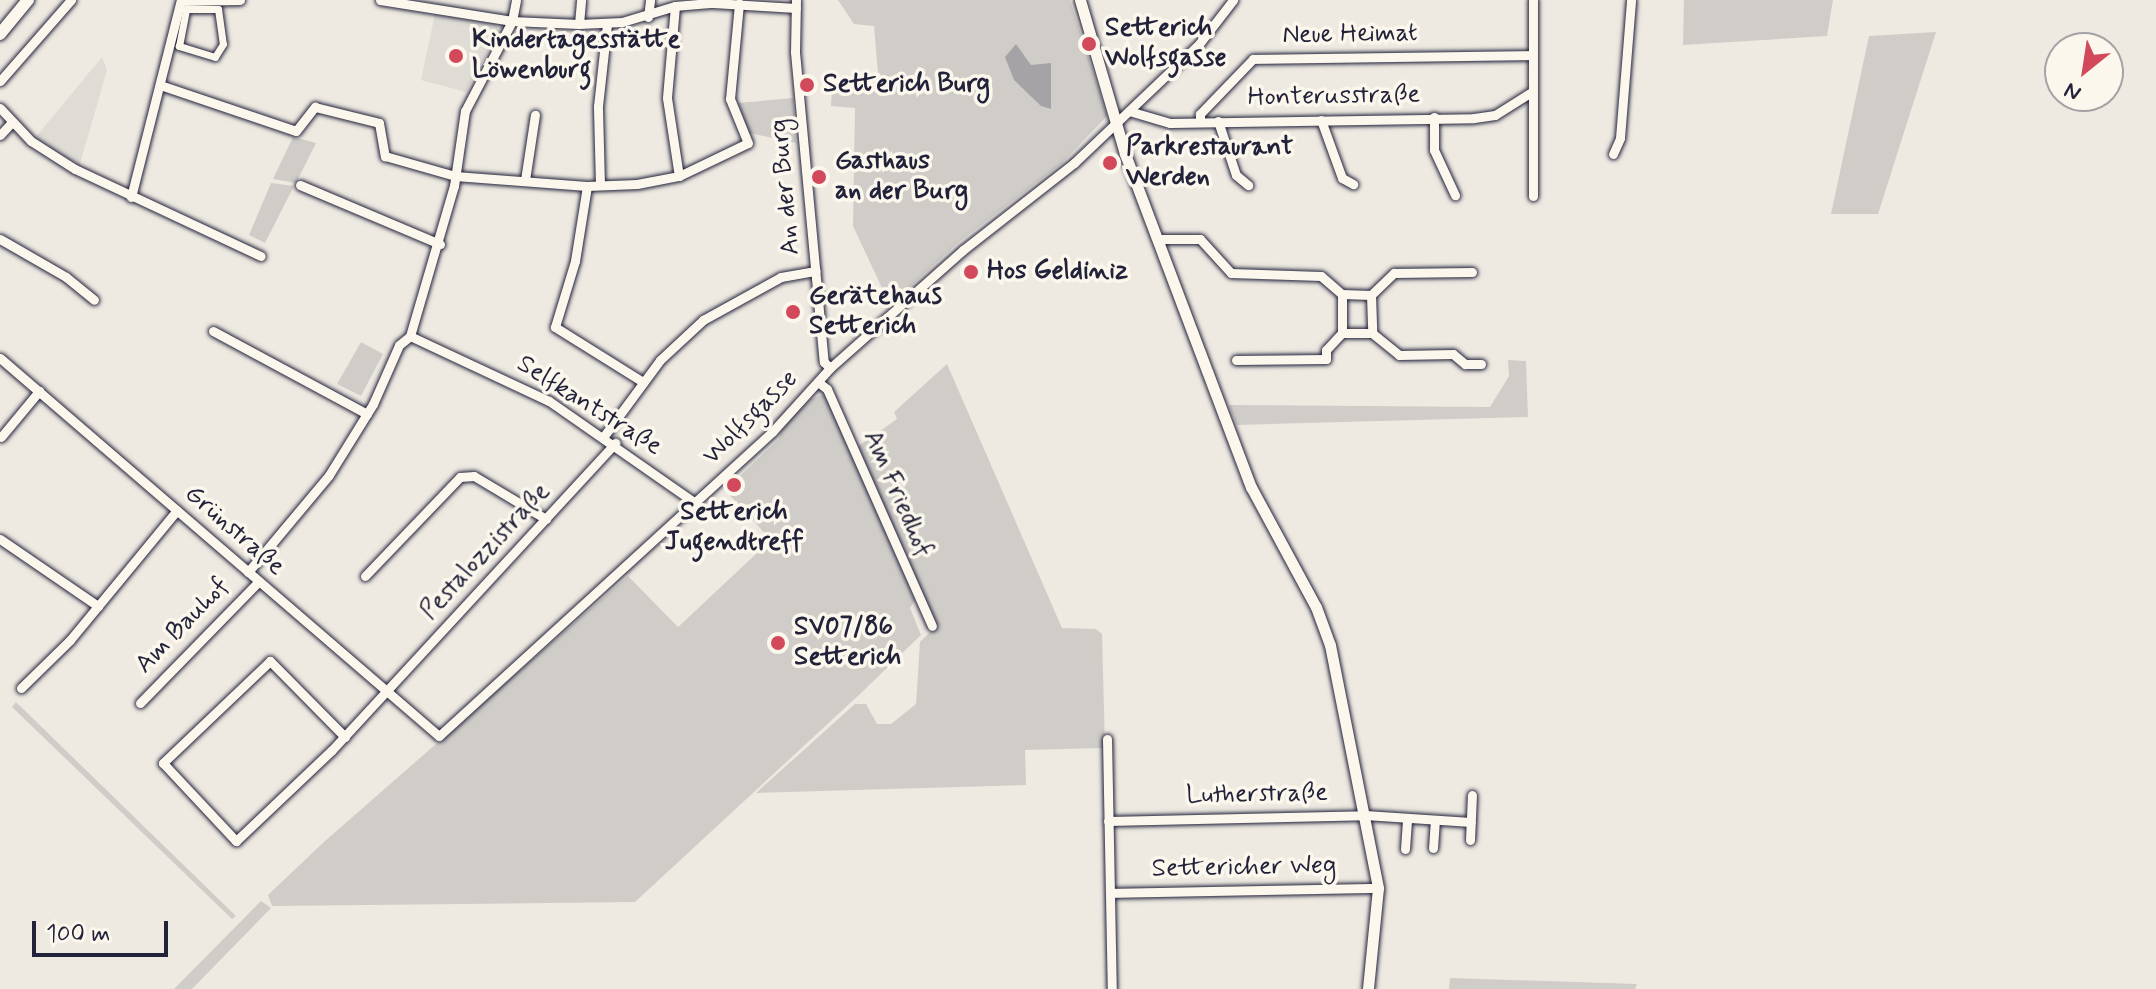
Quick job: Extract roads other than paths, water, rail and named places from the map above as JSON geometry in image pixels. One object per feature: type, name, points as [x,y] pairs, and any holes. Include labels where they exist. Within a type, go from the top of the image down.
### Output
[{"type":"main road","points":[[0,34],[28,0]]},
{"type":"street","points":[[0,81],[71,0]]},
{"type":"street","points":[[131,197],[163,86],[182,0],[240,0]]},
{"type":"street","points":[[380,0],[448,5],[512,21],[579,24],[607,24],[648,17],[675,6],[796,4]]},
{"type":"street","points":[[248,572],[329,475],[367,414],[399,345],[410,336],[440,244],[467,104],[512,21],[516,0]]},
{"type":"street","points":[[579,24],[581,0]]},
{"type":"street","points":[[648,17],[650,0]]},
{"type":"street","points":[[1080,0],[1115,125],[1262,512],[1322,620],[1356,763],[1378,888],[1368,989]]},
{"type":"street","name":"Wolfsgasse","points":[[439,736],[695,503],[830,368],[1115,125],[1199,44],[1233,0]]},
{"type":"street","points":[[1533,0],[1533,196]]},
{"type":"street","points":[[1613,154],[1620,138],[1631,0]]},
{"type":"street","points":[[163,86],[296,131],[315,107],[379,123],[385,156],[455,176],[587,186],[679,176],[748,143],[730,99],[739,3]]},
{"type":"street","name":"An der Burg","points":[[796,4],[795,52],[815,271],[824,362],[830,368]]},
{"type":"street","points":[[675,6],[667,98],[679,176]]},
{"type":"street","points":[[186,9],[218,9],[223,44],[215,57],[179,46],[186,9]]},
{"type":"street","points":[[600,185],[598,106],[607,24]]},
{"type":"street","name":"Neue Heimat","points":[[1200,122],[1200,114],[1253,59],[1533,55]]},
{"type":"street","name":"Honterusstraße","points":[[1129,111],[1170,123],[1495,115],[1533,91]]},
{"type":"street","points":[[0,108],[11,123],[75,169],[261,256]]},
{"type":"street","points":[[525,180],[535,115]]},
{"type":"street","points":[[1434,117],[1434,150],[1455,195]]},
{"type":"street","points":[[1321,120],[1342,178],[1353,184]]},
{"type":"street","points":[[1218,121],[1236,175],[1248,185]]},
{"type":"street","points":[[0,135],[11,123]]},
{"type":"street","points":[[300,185],[440,244]]},
{"type":"street","points":[[587,186],[575,261],[555,327],[643,382]]},
{"type":"street","points":[[0,239],[66,277],[94,300]]},
{"type":"street","points":[[1158,239],[1200,239],[1231,273],[1321,276],[1342,294],[1371,295],[1394,273],[1472,272]]},
{"type":"street","points":[[604,436],[643,382],[683,338],[727,305],[781,277],[815,271]]},
{"type":"street","points":[[1236,360],[1326,359],[1326,350],[1342,333],[1342,294]]},
{"type":"street","points":[[1371,295],[1372,333]]},
{"type":"street","points":[[213,331],[367,414]]},
{"type":"street","points":[[1342,333],[1372,333],[1399,355],[1453,354],[1465,364],[1481,364]]},
{"type":"street","name":"Selfkantstraße","points":[[410,336],[518,384],[615,443],[695,503]]},
{"type":"street","name":"Grünstraße","points":[[0,358],[439,736]]},
{"type":"street","name":"Am Friedhof","points":[[818,382],[827,389],[932,626]]},
{"type":"street","points":[[1,437],[39,391]]},
{"type":"street","name":"Pestalozzistraße","points":[[345,737],[270,661],[163,763],[236,841],[345,737],[615,443]]},
{"type":"street","points":[[365,576],[460,477],[474,476],[546,519]]},
{"type":"street","points":[[21,688],[98,606],[177,510]]},
{"type":"street","points":[[0,554],[4,542],[98,606]]},
{"type":"street","name":"Am Bauhof","points":[[140,703],[259,581]]},
{"type":"street","points":[[1107,739],[1112,989]]},
{"type":"street","points":[[1470,840],[1472,795]]},
{"type":"street","name":"Lutherstraße","points":[[1108,821],[1365,815],[1471,822]]},
{"type":"street","points":[[1405,849],[1407,818]]},
{"type":"street","points":[[1433,848],[1435,820]]},
{"type":"street","name":"Settericher Weg","points":[[1110,893],[1378,888]]},
{"type":"place","name":"Setterich Wolfsgasse","points":[[1089,44]]},
{"type":"place","name":"Kindertagesstätte Löwenburg","points":[[456,56]]},
{"type":"place","name":"Setterich Burg","points":[[807,85]]},
{"type":"place","name":"Parkrestaurant Werden","points":[[1110,163]]},
{"type":"place","name":"Gasthaus an der Burg","points":[[819,177]]},
{"type":"place","name":"Hos Geldiniz","points":[[971,272]]},
{"type":"place","name":"Gerätehaus Setterich","points":[[793,312]]},
{"type":"place","name":"Setterich Jugendtreff","points":[[734,485]]},
{"type":"place","name":"SV07/86 Setterich","points":[[778,643]]}]
